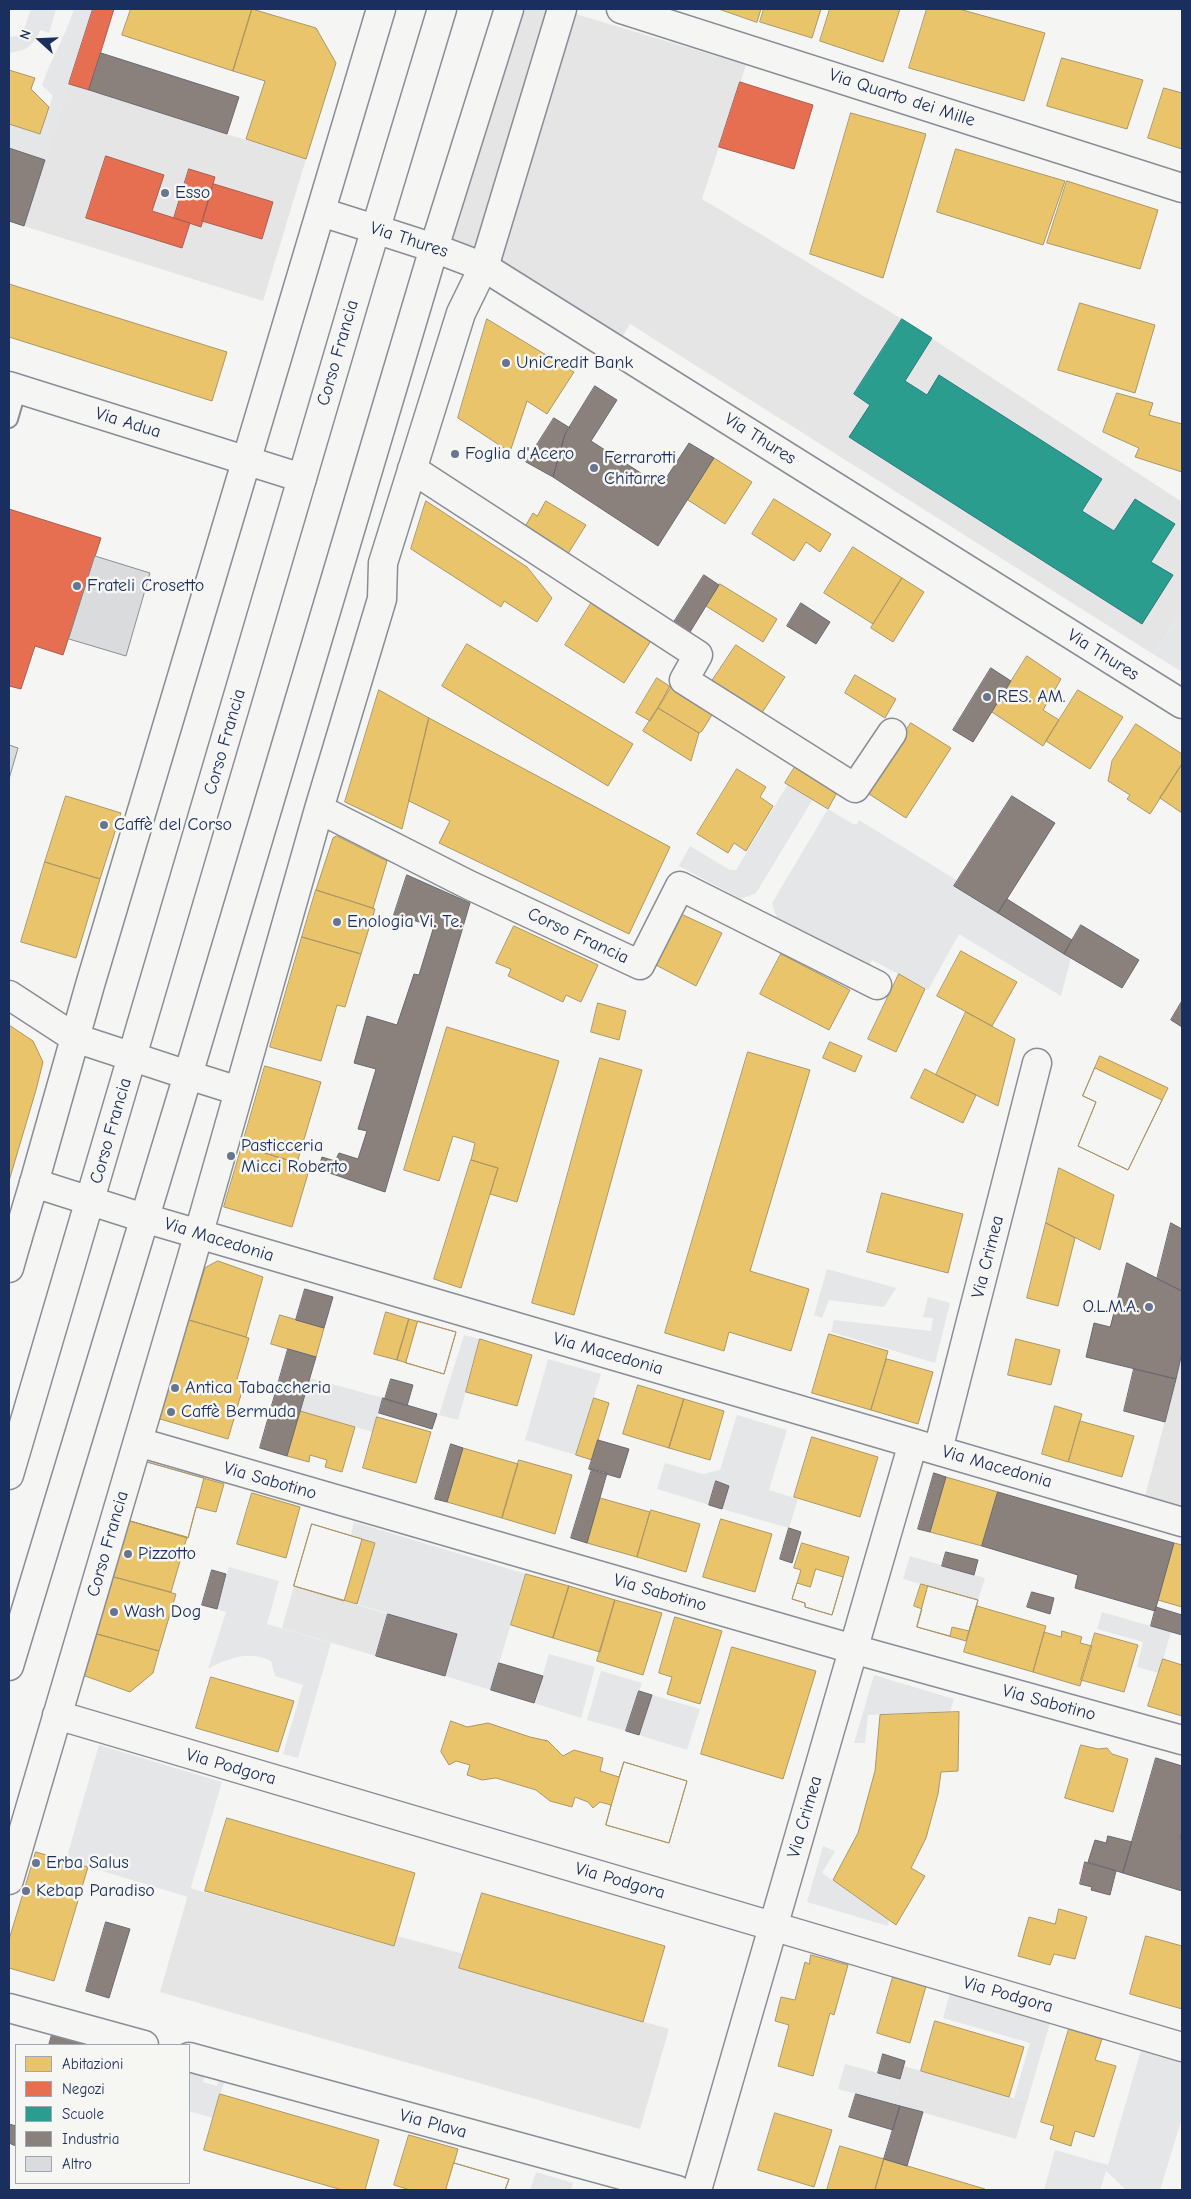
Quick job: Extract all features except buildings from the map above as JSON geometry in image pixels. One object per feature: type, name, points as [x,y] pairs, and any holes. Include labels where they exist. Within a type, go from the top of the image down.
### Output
[{"type":"street","points":[[9,1268],[12,1240],[34,1183],[75,1038],[381,9]]},
{"type":"street","name":"Corso Francia","points":[[9,1475],[375,229],[442,9]]},
{"type":"street","points":[[9,1666],[188,1075],[434,248],[508,9]]},
{"type":"street","name":"Corso Francia","points":[[9,1880],[199,1235],[319,809],[382,599],[383,563],[461,314],[484,267],[562,9]]},
{"type":"street","name":"Via Quarto dei Mille","points":[[621,9],[1182,188]]},
{"type":"street","name":"Via Thures","points":[[321,212],[434,248],[484,267],[1182,704]]},
{"type":"street","name":"Via Adua","points":[[13,387],[302,478]]},
{"type":"street","points":[[412,468],[698,655],[684,680],[855,788],[892,733]]},
{"type":"street","name":"Corso Francia","points":[[319,809],[469,885],[640,965],[680,886],[876,985]]},
{"type":"street","points":[[9,995],[75,1038],[239,1091]]},
{"type":"street","name":"Via Crimea","points":[[697,2190],[853,1649],[926,1447],[1036,1063]]},
{"type":"street","name":"Via Macedonia","points":[[34,1183],[199,1235],[1182,1522]]},
{"type":"street","name":"Via Sabotino","points":[[138,1442],[853,1649],[1182,1740]]},
{"type":"street","name":"Via Podgora","points":[[57,1715],[1182,2047]]},
{"type":"street","points":[[9,2008],[140,2044]]},
{"type":"street","name":"Via Plava","points":[[190,2057],[677,2190]]},
{"type":"lane","points":[[9,418],[13,387]]},
{"type":"shaded area","points":[[31,9],[56,9],[49,33],[41,30],[28,47],[21,51],[9,53],[9,37],[22,35]]},
{"type":"shaded area","points":[[74,9],[93,9],[45,160],[9,148],[9,124],[39,134],[53,96],[42,85]]},
{"type":"shaded area","points":[[514,9],[559,9],[746,65],[702,199],[902,319],[1182,502],[1182,611],[1153,654],[630,324],[618,344],[441,244]]},
{"type":"shaded area","name":"Esso","points":[[69,84],[306,159],[263,301],[24,226]]},
{"type":"shaded area","points":[[1182,611],[1182,672],[1153,654]]},
{"type":"shaded area","points":[[788,784],[813,799],[756,893],[741,899],[679,866],[690,846],[730,870],[736,870]]},
{"type":"shaded area","points":[[828,809],[853,824],[857,824],[859,820],[958,881],[955,886],[1071,958],[1061,996],[959,934],[928,990],[872,960],[869,966],[777,919],[772,903]]},
{"type":"shaded area","points":[[827,1269],[896,1288],[884,1307],[829,1300],[822,1318],[814,1315]]},
{"type":"shaded area","points":[[928,1297],[950,1303],[935,1363],[831,1332],[834,1320],[931,1331],[933,1318],[923,1317]]},
{"type":"shaded area","points":[[464,1335],[480,1339],[458,1420],[439,1415]]},
{"type":"shaded area","points":[[1182,1356],[1182,1516],[1143,1504]]},
{"type":"shaded area","points":[[548,1359],[601,1374],[576,1455],[525,1440]]},
{"type":"shaded area","points":[[310,1378],[383,1398],[373,1432],[300,1411]]},
{"type":"shaded area","points":[[737,1415],[787,1430],[769,1490],[798,1499],[789,1528],[722,1509],[729,1486],[716,1482],[709,1505],[657,1489],[665,1463],[703,1474],[720,1470]]},
{"type":"shaded area","points":[[354,1522],[526,1574],[491,1690],[445,1676],[457,1634],[357,1604],[375,1543],[351,1535]]},
{"type":"shaded area","points":[[910,1556],[985,1578],[978,1600],[903,1579]]},
{"type":"shaded area","points":[[229,1567],[279,1581],[267,1624],[331,1643],[298,1758],[283,1754],[303,1685],[275,1676],[271,1661],[255,1656],[231,1659],[208,1669],[226,1612],[217,1609]]},
{"type":"shaded area","points":[[294,1586],[388,1614],[376,1656],[282,1628]]},
{"type":"shaded area","points":[[1102,1612],[1171,1632],[1159,1673],[1137,1667],[1143,1642],[1097,1629]]},
{"type":"shaded area","points":[[549,1654],[595,1667],[581,1718],[534,1703]]},
{"type":"shaded area","points":[[601,1671],[642,1683],[626,1731],[587,1720]]},
{"type":"shaded area","points":[[874,1675],[954,1699],[950,1712],[868,1715],[865,1743],[854,1743]]},
{"type":"shaded area","points":[[652,1695],[700,1709],[687,1750],[639,1735]]},
{"type":"shaded area","points":[[99,1745],[222,1782],[188,1897],[66,1860]]},
{"type":"shaded area","points":[[823,1846],[835,1851],[822,1873],[889,1920],[888,1926],[807,1902]]},
{"type":"shaded area","points":[[190,1888],[393,1946],[397,1936],[464,1954],[460,1968],[669,2029],[640,2129],[160,1992]]},
{"type":"shaded area","points":[[950,1993],[1050,2023],[1027,2102],[1014,2098],[1030,2043],[943,2018]]},
{"type":"shaded area","points":[[1141,2050],[1182,2062],[1182,2118],[1160,2190],[1125,2189],[1106,2171],[1100,2190],[1044,2190],[1055,2150],[1108,2165]]},
{"type":"shaded area","points":[[845,2064],[900,2079],[893,2104],[838,2089]]},
{"type":"shaded area","points":[[904,2066],[1027,2102],[1016,2139],[893,2104]]},
{"type":"shaded area","points":[[190,2068],[205,2073],[203,2082],[217,2086],[220,2078],[225,2079],[213,2118],[190,2111]]},
{"type":"shaded area","points":[[536,2172],[573,2183],[571,2190],[530,2190]]},
{"type":"place","name":"Esso","points":[[165,193]]},
{"type":"place","name":"UniCredit Bank","points":[[506,363]]},
{"type":"place","name":"Foglia d'Acero","points":[[455,454]]},
{"type":"place","name":"Ferrarotti Chitarre","points":[[594,468]]},
{"type":"place","name":"Frateli Crosetto","points":[[77,586]]},
{"type":"place","name":"RES. AM.","points":[[987,697]]},
{"type":"place","name":"Caffè del Corso","points":[[104,825]]},
{"type":"place","name":"Enologia Vi. Te.","points":[[337,922]]},
{"type":"place","name":"Pasticceria Micci Roberto","points":[[231,1156]]},
{"type":"place","name":"O.L.M.A.","points":[[1149,1307]]},
{"type":"place","name":"Antica Tabaccheria","points":[[175,1388]]},
{"type":"place","name":"Caffè Bermuda","points":[[171,1412]]},
{"type":"place","name":"Pizzotto","points":[[128,1554]]},
{"type":"place","name":"Wash Dog","points":[[114,1612]]},
{"type":"place","name":"Erba Salus","points":[[36,1863]]},
{"type":"place","name":"Kebap Paradiso","points":[[26,1891]]}]
